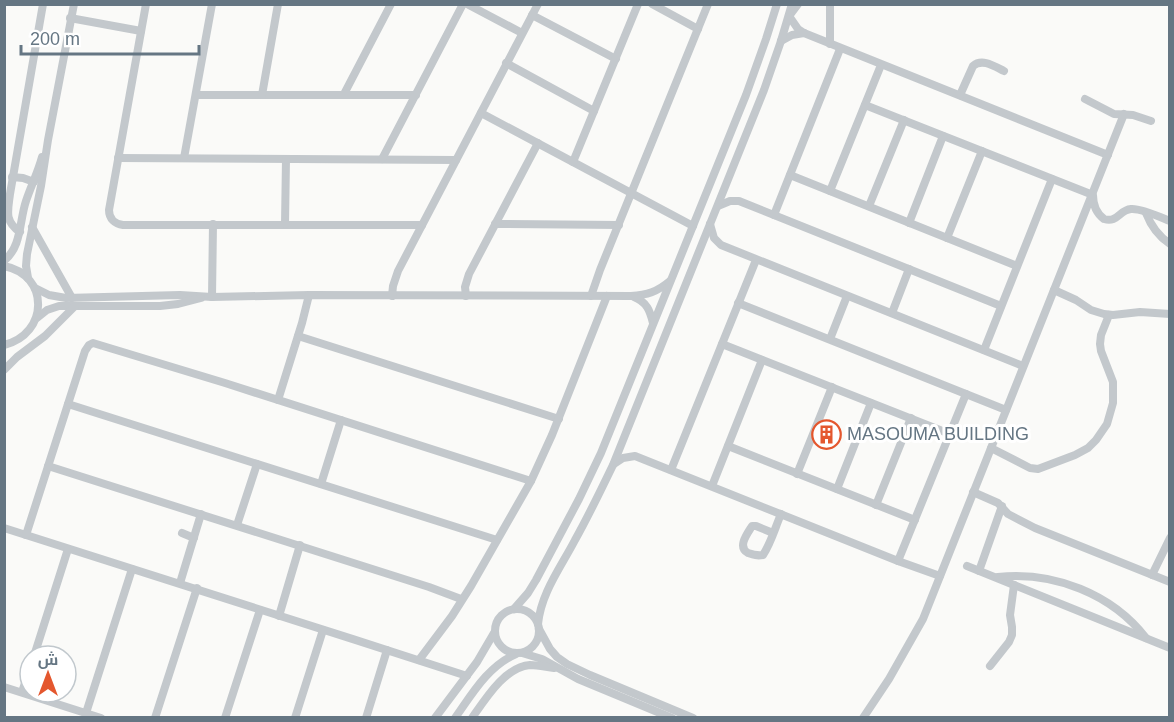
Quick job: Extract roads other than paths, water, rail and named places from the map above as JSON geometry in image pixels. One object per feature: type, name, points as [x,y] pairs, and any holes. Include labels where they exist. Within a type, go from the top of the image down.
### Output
[{"type":"street","points":[[20,232],[9,221],[9,202],[43,4]]},
{"type":"street","points":[[28,278],[27,254],[43,177],[72,4]]},
{"type":"street","points":[[146,4],[109,210],[115,222],[123,225],[422,225]]},
{"type":"street","points":[[184,158],[212,4]]},
{"type":"street","points":[[262,95],[278,4]]},
{"type":"street","points":[[382,159],[465,4],[522,33]]},
{"type":"street","points":[[392,296],[396,276],[538,4]]},
{"type":"street","points":[[573,162],[638,4]]},
{"type":"street","points":[[591,296],[708,4]]},
{"type":"street","points":[[435,717],[482,655],[502,615],[514,609],[528,593],[587,484],[753,76],[777,4]]},
{"type":"street","points":[[455,717],[497,665],[527,651],[538,640],[541,609],[546,594],[613,465],[764,90],[792,4]]},
{"type":"street","points":[[789,15],[798,4]]},
{"type":"street","points":[[830,4],[831,44]]},
{"type":"street","points":[[344,94],[389,5]]},
{"type":"street","points":[[658,6],[698,29]]},
{"type":"street","points":[[532,15],[616,59]]},
{"type":"street","points":[[789,15],[798,29],[840,49],[1108,155]]},
{"type":"street","points":[[70,18],[141,31]]},
{"type":"street","points":[[781,41],[792,35],[804,33]]},
{"type":"street","points":[[774,215],[840,49]]},
{"type":"street","points":[[960,95],[976,63],[984,62],[1004,70]]},
{"type":"street","points":[[506,63],[594,111]]},
{"type":"street","points":[[830,191],[881,65]]},
{"type":"street","points":[[196,95],[416,95]]},
{"type":"street","points":[[1085,99],[1111,113],[1136,115],[1151,121]]},
{"type":"street","points":[[865,105],[1093,195]]},
{"type":"street","points":[[481,113],[693,226]]},
{"type":"street","points":[[863,717],[889,679],[920,625],[1124,114]]},
{"type":"street","points":[[869,206],[904,120]]},
{"type":"street","points":[[909,223],[943,136]]},
{"type":"street","points":[[37,318],[39,303],[35,288],[28,278],[4,263],[15,248],[26,201],[48,140]]},
{"type":"street","points":[[466,296],[469,274],[538,143]]},
{"type":"street","points":[[947,238],[982,151]]},
{"type":"street","points":[[118,158],[456,160]]},
{"type":"street","points":[[285,224],[286,159]]},
{"type":"street","points":[[790,175],[1017,266]]},
{"type":"street","points":[[12,177],[34,182]]},
{"type":"street","points":[[728,178],[731,191],[739,201]]},
{"type":"street","points":[[984,350],[1052,179]]},
{"type":"street","points":[[1093,195],[1097,212],[1101,218],[1106,220],[1112,220],[1131,209],[1170,221]]},
{"type":"street","points":[[718,206],[730,201],[739,201],[1001,306]]},
{"type":"street","points":[[1146,213],[1153,228],[1170,244]]},
{"type":"street","points":[[208,297],[213,224]]},
{"type":"street","points":[[495,224],[619,225]]},
{"type":"street","points":[[710,224],[712,234],[721,245],[1023,366]]},
{"type":"street","points":[[32,227],[73,302]]},
{"type":"street","points":[[699,252],[711,246],[721,245]]},
{"type":"street","points":[[671,470],[756,260]]},
{"type":"street","points":[[892,313],[909,269]]},
{"type":"street","points":[[5,345],[21,338],[33,326],[41,313],[73,302],[180,295],[208,297],[631,296],[655,292],[671,280]]},
{"type":"street","points":[[35,288],[49,296],[73,302]]},
{"type":"street","points":[[1054,290],[1091,310],[1109,315],[1140,312],[1170,314]]},
{"type":"street","points":[[278,399],[309,296]]},
{"type":"street","points":[[419,660],[452,616],[531,481],[546,451],[607,296]]},
{"type":"street","points":[[631,296],[646,305],[653,323]]},
{"type":"street","points":[[830,339],[847,296]]},
{"type":"street","points":[[4,370],[45,336],[73,302]]},
{"type":"street","points":[[738,303],[1006,410]]},
{"type":"street","points":[[991,448],[1035,469],[1075,455],[1088,448],[1096,440],[1107,424],[1113,403],[1113,382],[1100,344],[1109,315]]},
{"type":"street","points":[[298,336],[559,419]]},
{"type":"street","points":[[26,535],[86,349],[93,343],[278,399],[531,481]]},
{"type":"street","points":[[722,344],[950,434]]},
{"type":"street","points":[[712,486],[762,360]]},
{"type":"street","points":[[797,474],[832,387]]},
{"type":"street","points":[[898,561],[966,394]]},
{"type":"street","points":[[837,489],[872,403]]},
{"type":"street","points":[[68,404],[497,540]]},
{"type":"street","points":[[876,505],[910,418]]},
{"type":"street","points":[[321,484],[341,420]]},
{"type":"street","points":[[625,434],[628,446],[635,456]]},
{"type":"street","points":[[728,446],[915,520]]},
{"type":"street","points":[[613,465],[623,458],[635,456],[940,576]]},
{"type":"street","points":[[237,525],[257,464]]},
{"type":"street","points":[[48,466],[300,545],[461,599]]},
{"type":"street","points":[[973,492],[1002,506],[1008,514],[1035,528],[1170,582]]},
{"type":"street","points":[[979,571],[1002,506]]},
{"type":"street","points":[[180,583],[201,514]]},
{"type":"street","points":[[773,533],[781,514]]},
{"type":"street","points":[[4,528],[467,676]]},
{"type":"street","points":[[182,533],[194,538]]},
{"type":"street","points":[[1152,575],[1170,538]]},
{"type":"street","points":[[279,616],[300,545]]},
{"type":"street","points":[[38,644],[68,549]]},
{"type":"street","points":[[967,566],[1170,648]]},
{"type":"street","points":[[86,713],[132,569]]},
{"type":"street","points":[[995,577],[1036,577],[1078,588],[1121,612],[1146,639]]},
{"type":"street","points":[[990,666],[1009,642],[1014,585]]},
{"type":"street","points":[[155,717],[197,588]]},
{"type":"street","points":[[514,609],[522,609],[535,617],[550,649],[567,664],[693,717]]},
{"type":"street","points":[[225,717],[260,610]]},
{"type":"street","points":[[295,717],[323,630]]},
{"type":"street","points":[[494,632],[499,645],[504,650],[542,659],[586,683],[672,717]]},
{"type":"street","points":[[366,717],[387,650]]},
{"type":"street","points":[[474,715],[503,678],[517,668],[533,665],[561,670]]},
{"type":"street","points":[[474,692],[474,715]]},
{"type":"street","points":[[59,704],[101,717]]},
{"type":"place","name":"MASOUMA BUILDING","points":[[826,434]]}]
